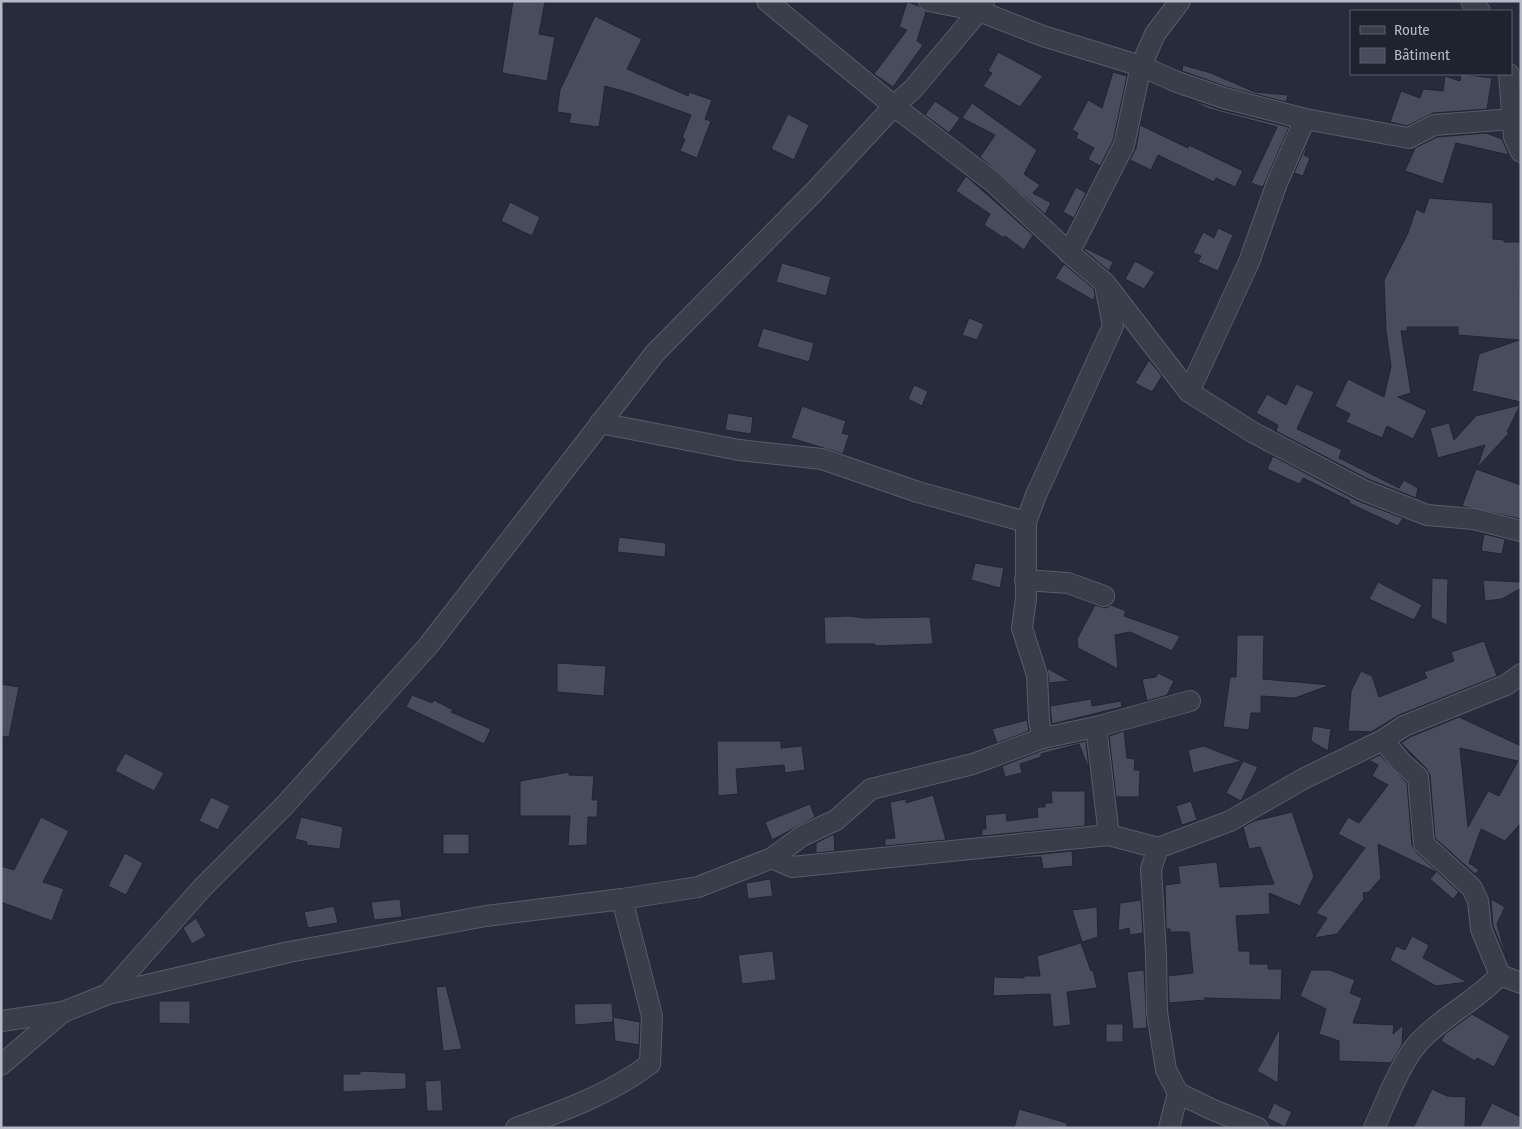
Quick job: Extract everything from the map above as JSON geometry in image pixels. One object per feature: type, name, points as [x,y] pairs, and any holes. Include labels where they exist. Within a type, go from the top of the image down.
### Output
[{"type":"street","points":[[767,1],[894,106],[993,182],[1069,253],[1105,283],[1189,392],[1254,433],[1363,490],[1427,515],[1474,520],[1521,531]]},
{"type":"street","points":[[929,1],[982,6],[1043,36],[1141,66],[1177,82],[1224,98],[1305,118],[1409,138],[1434,125],[1512,119]]},
{"type":"street","points":[[1069,253],[1124,145],[1141,66],[1155,34],[1180,1]]},
{"type":"street","points":[[108,994],[203,887],[285,806],[428,646],[655,353],[815,191],[894,106],[913,89],[941,59],[982,6]]},
{"type":"street","points":[[1509,75],[1514,137],[1521,152]]},
{"type":"street","points":[[1189,392],[1250,262],[1277,183],[1305,118]]},
{"type":"street","points":[[1043,738],[1037,675],[1022,628],[1026,580],[1026,522],[1036,494],[1112,326],[1105,283]]},
{"type":"street","points":[[600,423],[739,450],[822,459],[918,492],[1026,522]]},
{"type":"street","points":[[1026,580],[1068,583],[1104,596]]},
{"type":"street","points":[[772,858],[792,868],[1109,835],[1158,848],[1230,821],[1304,779],[1383,740],[1404,726],[1506,685],[1521,674]]},
{"type":"street","points":[[1,1021],[63,1012],[108,994],[289,952],[486,916],[622,899],[698,887],[772,858],[802,836],[836,820],[871,789],[974,764],[1043,738],[1096,727],[1190,701]]},
{"type":"street","points":[[1096,727],[1109,835]]},
{"type":"street","points":[[1383,740],[1402,763],[1418,777],[1424,844],[1472,888],[1478,901],[1481,929],[1500,975],[1521,983]]},
{"type":"street","points":[[1158,848],[1151,869],[1157,1012],[1166,1070],[1178,1093],[1258,1128]]},
{"type":"street","points":[[516,1128],[567,1109],[627,1081],[650,1064],[652,1016],[622,899]]},
{"type":"street","points":[[1374,1128],[1398,1077],[1418,1043],[1434,1028],[1489,987],[1500,975]]},
{"type":"street","points":[[1,1065],[63,1012]]},
{"type":"street","points":[[1170,1128],[1178,1093]]},
{"type":"building","points":[[513,1],[545,1],[539,34],[555,37],[547,81],[502,73]]},
{"type":"building","points":[[907,2],[919,6],[926,12],[917,41],[923,45],[893,87],[874,74],[907,30],[899,27]]},
{"type":"building","points":[[595,16],[642,39],[627,69],[688,96],[689,92],[712,100],[705,119],[711,121],[697,158],[680,151],[685,139],[682,138],[691,115],[630,93],[605,86],[599,127],[569,123],[571,114],[557,112],[560,90]]},
{"type":"building","points":[[998,52],[1043,76],[1020,107],[983,86],[992,73],[988,71]]},
{"type":"building","points":[[1183,65],[1211,73],[1255,92],[1288,95],[1286,102],[1227,87],[1182,71]]},
{"type":"building","points":[[1113,72],[1127,76],[1113,141],[1100,166],[1088,159],[1094,148],[1076,138],[1078,133],[1072,130],[1088,100],[1102,108]]},
{"type":"building","points":[[1461,75],[1492,78],[1487,109],[1433,113],[1407,126],[1390,122],[1401,91],[1420,98],[1423,89],[1443,91],[1445,76],[1460,81]]},
{"type":"building","points":[[1187,98],[1221,110],[1289,127],[1263,187],[1251,183],[1277,127],[1209,109]]},
{"type":"building","points":[[935,101],[960,118],[949,133],[925,115]]},
{"type":"building","points":[[972,103],[1037,150],[1024,174],[1040,185],[1033,193],[1051,203],[1045,214],[980,157],[995,135],[962,118]]},
{"type":"building","points":[[788,114],[809,125],[794,160],[771,149]]},
{"type":"building","points":[[1140,125],[1188,148],[1189,145],[1243,171],[1235,187],[1216,178],[1214,182],[1158,155],[1151,170],[1130,160],[1136,148]]},
{"type":"building","points":[[1486,133],[1502,139],[1509,155],[1456,143],[1443,184],[1405,171],[1415,148],[1437,137]]},
{"type":"building","points":[[1305,148],[1307,148],[1304,155],[1310,158],[1303,176],[1294,173]]},
{"type":"building","points":[[966,176],[1033,235],[1024,250],[1005,236],[1004,238],[984,225],[990,214],[956,191]]},
{"type":"building","points":[[1076,187],[1086,193],[1074,218],[1063,212]]},
{"type":"building","points":[[1429,198],[1493,203],[1493,239],[1504,240],[1504,242],[1520,242],[1521,402],[1472,391],[1479,354],[1519,340],[1458,335],[1458,327],[1407,327],[1407,331],[1401,331],[1411,393],[1398,397],[1427,411],[1413,439],[1387,426],[1382,438],[1346,422],[1350,414],[1335,406],[1348,379],[1384,397],[1391,366],[1386,331],[1384,280],[1408,233],[1416,209],[1424,213]]},
{"type":"building","points":[[510,202],[540,217],[532,236],[501,221]]},
{"type":"building","points":[[1218,228],[1233,235],[1218,271],[1198,262],[1201,256],[1193,253],[1203,232],[1214,238]]},
{"type":"building","points":[[1085,248],[1113,262],[1109,271],[1084,250]]},
{"type":"building","points":[[1135,261],[1155,272],[1144,289],[1125,279]]},
{"type":"building","points":[[782,263],[831,277],[826,296],[776,282]]},
{"type":"building","points":[[1064,264],[1094,289],[1095,296],[1093,300],[1055,278]]},
{"type":"building","points":[[969,318],[984,324],[977,340],[962,335]]},
{"type":"building","points":[[763,328],[814,343],[809,362],[757,347]]},
{"type":"building","points":[[1149,360],[1162,376],[1152,392],[1135,383]]},
{"type":"building","points":[[1296,384],[1314,392],[1297,429],[1342,450],[1339,458],[1399,488],[1404,480],[1418,488],[1416,498],[1368,479],[1276,431],[1278,425],[1256,413],[1267,394],[1286,405]]},
{"type":"building","points":[[914,385],[928,391],[922,406],[908,399]]},
{"type":"building","points":[[1520,405],[1507,432],[1509,433],[1477,468],[1485,445],[1438,458],[1430,428],[1449,423],[1454,440],[1476,416]]},
{"type":"building","points":[[802,406],[846,421],[842,433],[849,435],[843,454],[791,438]]},
{"type":"building","points":[[728,413],[753,417],[751,434],[725,430]]},
{"type":"building","points":[[1273,456],[1358,501],[1403,518],[1398,526],[1349,503],[1350,501],[1303,478],[1300,484],[1290,480],[1267,469]]},
{"type":"building","points":[[1476,469],[1521,485],[1521,519],[1462,506]]},
{"type":"building","points":[[1484,534],[1505,539],[1502,554],[1481,551]]},
{"type":"building","points":[[619,537],[666,543],[665,557],[617,552]]},
{"type":"building","points":[[975,563],[1004,568],[1000,588],[971,580]]},
{"type":"building","points":[[1432,578],[1448,579],[1447,625],[1431,618]]},
{"type":"building","points":[[1483,580],[1521,582],[1521,588],[1502,599],[1485,601]]},
{"type":"building","points":[[1378,582],[1422,605],[1414,620],[1369,599]]},
{"type":"building","points":[[1095,605],[1106,608],[1111,605],[1126,611],[1124,616],[1180,636],[1172,651],[1130,632],[1115,635],[1118,669],[1078,648],[1077,639]]},
{"type":"building","points":[[850,616],[863,618],[930,617],[933,644],[875,646],[875,644],[825,644],[824,617]]},
{"type":"building","points":[[1237,635],[1264,635],[1263,679],[1330,685],[1295,698],[1261,696],[1261,713],[1251,713],[1249,730],[1223,727],[1230,677],[1236,677]]},
{"type":"building","points":[[1484,641],[1497,676],[1399,715],[1371,732],[1348,731],[1351,691],[1361,671],[1372,676],[1379,697],[1427,678],[1424,672],[1454,661],[1451,652]]},
{"type":"building","points":[[557,663],[606,666],[604,696],[557,692]]},
{"type":"building","points":[[1047,668],[1070,681],[1049,683]]},
{"type":"building","points":[[1158,673],[1174,681],[1167,695],[1147,701],[1142,679],[1156,677]]},
{"type":"building","points":[[1,684],[19,687],[9,737],[1,736]]},
{"type":"building","points":[[412,695],[432,703],[434,700],[453,710],[451,712],[491,729],[484,744],[406,707]]},
{"type":"building","points":[[1091,699],[1092,706],[1121,701],[1122,707],[1052,724],[1050,706]]},
{"type":"building","points":[[1459,717],[1521,746],[1521,823],[1505,841],[1481,829],[1469,863],[1479,870],[1475,874],[1435,838],[1430,775],[1426,768],[1401,743],[1410,737]],"holes":[[[1460,748],[1518,761],[1499,796],[1488,791],[1468,827]]]},
{"type":"building","points":[[1027,720],[1029,731],[997,743],[992,729]]},
{"type":"building","points":[[1313,726],[1331,729],[1328,751],[1311,741]]},
{"type":"building","points":[[1124,731],[1127,758],[1135,759],[1134,770],[1140,770],[1139,797],[1116,797],[1109,736]]},
{"type":"building","points":[[717,741],[781,741],[781,748],[802,746],[805,770],[785,773],[784,765],[736,769],[738,794],[718,796]]},
{"type":"building","points":[[1086,741],[1089,770],[1079,744],[1041,754],[1041,757],[1020,764],[1022,773],[1005,777],[1002,766],[1046,749]]},
{"type":"building","points":[[1204,746],[1242,761],[1193,773],[1188,750]]},
{"type":"building","points":[[125,753],[164,773],[154,791],[115,771]]},
{"type":"building","points":[[1380,755],[1407,783],[1412,845],[1416,852],[1459,892],[1453,899],[1430,879],[1436,872],[1378,844],[1381,878],[1369,892],[1363,893],[1364,899],[1337,934],[1314,938],[1327,918],[1316,913],[1365,848],[1338,834],[1348,817],[1359,823],[1388,785],[1372,776],[1378,765],[1369,760]]},
{"type":"building","points":[[1243,761],[1258,767],[1241,801],[1226,793]]},
{"type":"building","points":[[569,772],[569,775],[594,776],[592,800],[598,800],[597,817],[588,817],[587,845],[568,846],[570,816],[520,816],[520,781]]},
{"type":"building","points":[[1051,791],[1085,791],[1085,826],[982,836],[982,829],[986,829],[985,815],[1006,813],[1007,821],[1038,817],[1037,807],[1045,807],[1045,803],[1052,803]]},
{"type":"building","points":[[933,795],[946,840],[885,846],[885,839],[895,838],[890,802],[906,799],[906,803]]},
{"type":"building","points":[[211,797],[230,806],[218,830],[199,821]]},
{"type":"building","points":[[1191,801],[1197,820],[1182,825],[1176,806]]},
{"type":"building","points":[[810,804],[815,817],[772,840],[765,822]]},
{"type":"building","points":[[1292,812],[1314,876],[1300,906],[1269,893],[1270,914],[1236,916],[1239,951],[1250,951],[1250,964],[1268,964],[1268,969],[1282,969],[1281,1000],[1204,998],[1206,1000],[1169,1003],[1168,976],[1193,973],[1189,932],[1170,932],[1170,929],[1166,929],[1165,885],[1180,883],[1178,866],[1217,862],[1220,887],[1274,884],[1260,847],[1249,849],[1243,827],[1254,821]]},
{"type":"building","points":[[41,817],[69,831],[43,882],[64,889],[52,921],[1,902],[1,866],[14,870]]},
{"type":"building","points":[[301,817],[343,827],[340,849],[306,845],[307,842],[295,839]]},
{"type":"building","points":[[443,834],[469,834],[469,854],[443,854]]},
{"type":"building","points":[[834,834],[835,851],[816,853],[816,843]]},
{"type":"building","points":[[1072,851],[1073,866],[1043,869],[1041,857],[984,860]]},
{"type":"building","points":[[125,853],[143,863],[126,895],[108,886]]},
{"type":"building","points":[[770,879],[773,896],[748,899],[746,883]]},
{"type":"building","points":[[400,899],[402,917],[374,920],[371,902]]},
{"type":"building","points":[[1491,899],[1505,907],[1497,924],[1507,958],[1493,926]]},
{"type":"building","points":[[1141,900],[1143,933],[1130,935],[1129,928],[1118,931],[1120,903]]},
{"type":"building","points":[[334,906],[338,923],[308,928],[304,912]]},
{"type":"building","points":[[1097,907],[1098,937],[1082,942],[1072,910]]},
{"type":"building","points":[[196,918],[206,936],[192,944],[183,928]]},
{"type":"building","points":[[1412,936],[1429,945],[1423,958],[1467,982],[1436,986],[1390,960],[1396,946],[1405,950]]},
{"type":"building","points":[[1081,943],[1091,971],[1093,970],[1097,988],[1067,992],[1071,1025],[1053,1027],[1050,994],[993,996],[994,977],[1024,978],[1024,976],[1040,976],[1037,956]]},
{"type":"building","points":[[773,951],[776,980],[742,984],[738,955]]},
{"type":"building","points":[[1144,970],[1147,1028],[1133,1029],[1127,972]]},
{"type":"building","points":[[1311,970],[1330,970],[1355,980],[1350,993],[1362,998],[1353,1023],[1394,1025],[1393,1034],[1403,1025],[1402,1045],[1391,1063],[1339,1061],[1339,1041],[1319,1034],[1326,1009],[1300,996]]},
{"type":"building","points":[[446,986],[462,1049],[443,1051],[436,987]]},
{"type":"building","points":[[159,1001],[190,1001],[190,1024],[159,1023]]},
{"type":"building","points":[[612,1003],[613,1017],[640,1022],[639,1045],[615,1041],[613,1018],[613,1022],[575,1025],[574,1004]]},
{"type":"building","points":[[1472,1014],[1510,1036],[1494,1067],[1477,1058],[1475,1061],[1441,1041],[1445,1034]]},
{"type":"building","points":[[1106,1024],[1123,1024],[1123,1042],[1106,1042]]},
{"type":"building","points":[[1280,1028],[1278,1083],[1257,1071]]},
{"type":"building","points":[[360,1071],[406,1073],[406,1089],[343,1092],[343,1074],[360,1074]]},
{"type":"building","points":[[441,1080],[443,1111],[427,1111],[425,1081]]},
{"type":"building","points":[[1432,1089],[1447,1096],[1466,1097],[1465,1128],[1413,1128]]},
{"type":"building","points":[[1274,1103],[1292,1112],[1285,1127],[1267,1118]]},
{"type":"building","points":[[1492,1103],[1521,1117],[1521,1128],[1479,1128]]},
{"type":"building","points":[[1019,1109],[1067,1123],[1067,1128],[1014,1128]]}]
